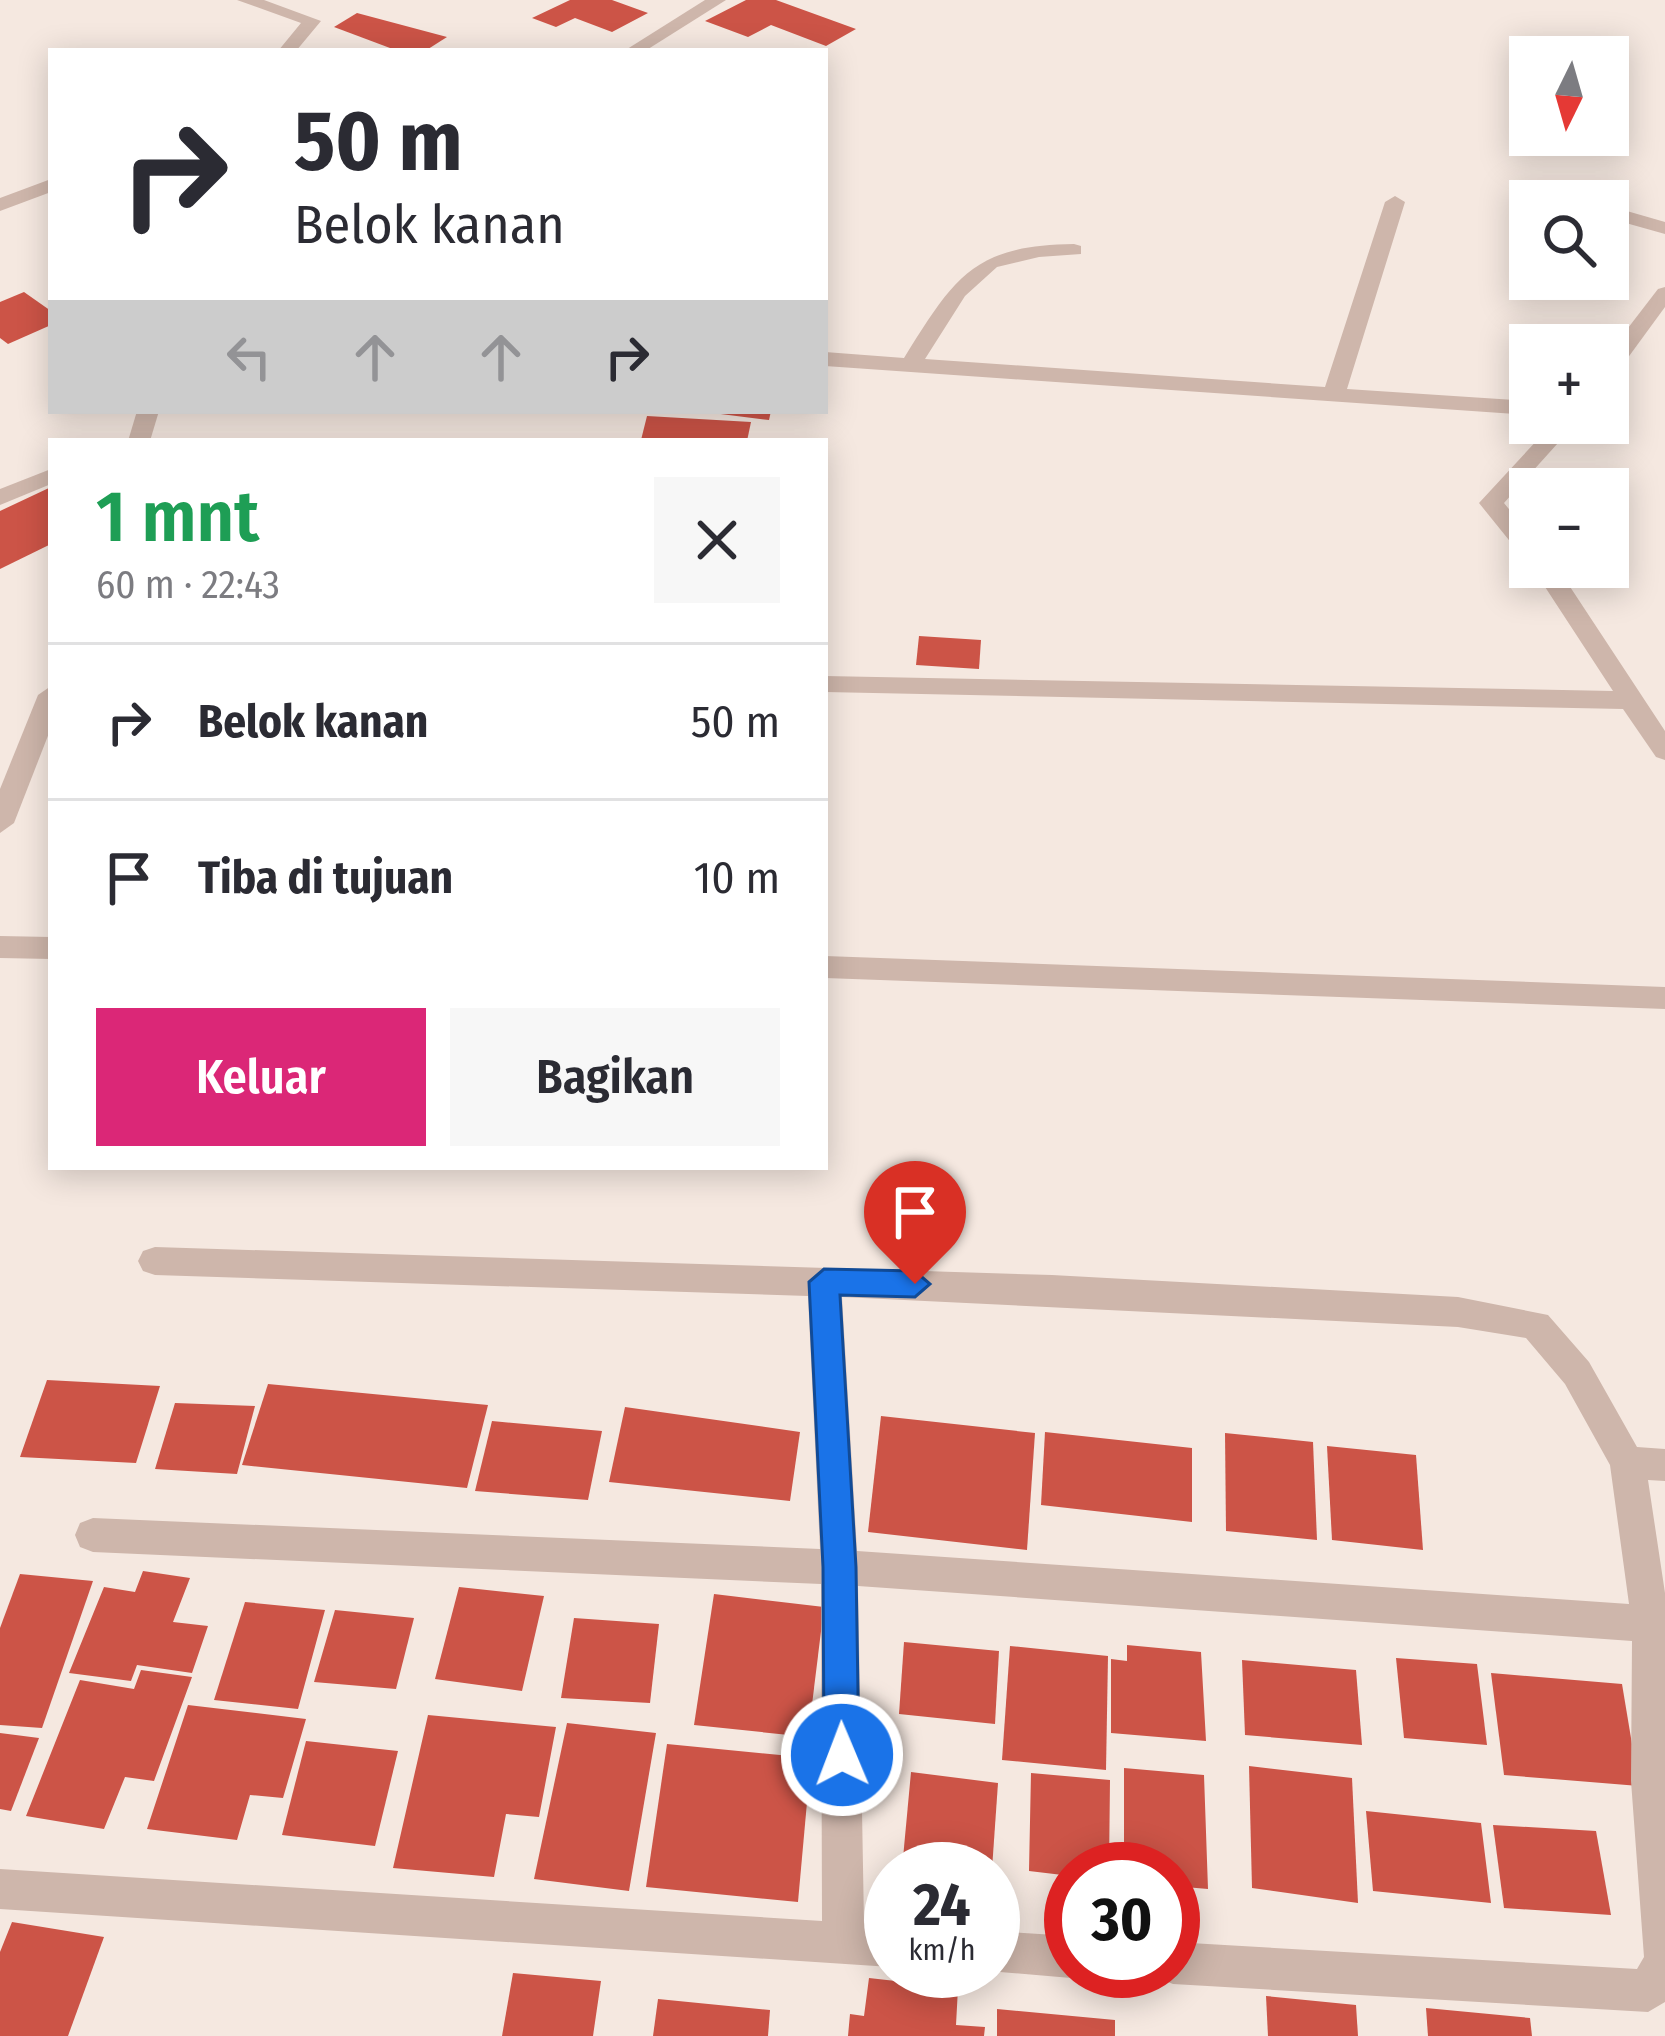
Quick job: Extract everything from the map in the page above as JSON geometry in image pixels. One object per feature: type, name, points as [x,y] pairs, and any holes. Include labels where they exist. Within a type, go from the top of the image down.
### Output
[{"type":"street","points":[[247,0],[312,21],[290,48]]},
{"type":"street","points":[[638,48],[717,0]]},
{"type":"street","points":[[0,205],[48,185]]},
{"type":"street","points":[[1334,394],[1395,202]]},
{"type":"street","points":[[1629,217],[1665,227]]},
{"type":"street","points":[[911,364],[952,299],[985,262],[1018,250],[1074,250]]},
{"type":"street","points":[[1629,341],[1665,293]]},
{"type":"street","points":[[828,359],[1509,406]]},
{"type":"street","points":[[1523,468],[1546,444]]},
{"type":"street","points":[[0,498],[48,477]]},
{"type":"street","points":[[1509,484],[1491,503],[1509,525]]},
{"type":"street","points":[[1561,588],[1583,614],[1627,700],[1665,752]]},
{"type":"street","points":[[828,685],[1627,700]]},
{"type":"street","points":[[0,823],[48,703]]},
{"type":"street","points":[[0,947],[48,948]]},
{"type":"street","points":[[828,967],[1665,998]]},
{"type":"street","points":[[155,1261],[824,1282],[1458,1312],[1536,1325],[1646,1464],[1664,1960],[1648,1991],[1200,1965]]},
{"type":"street","points":[[824,1282],[839,1567],[843,1943]]},
{"type":"street","points":[[93,1535],[839,1567],[1651,1624]]},
{"type":"street","points":[[0,1889],[864,1944]]},
{"type":"building","points":[[570,0],[612,0],[648,13],[612,32],[575,18],[556,27],[532,18]]},
{"type":"building","points":[[746,0],[776,0],[856,29],[826,46],[771,25],[748,37],[705,21]]},
{"type":"building","points":[[357,13],[447,37],[430,48],[390,48],[334,27]]},
{"type":"building","points":[[24,292],[48,309],[48,326],[8,344],[0,338],[0,302]]},
{"type":"building","points":[[721,414],[770,414],[769,420]]},
{"type":"building","points":[[647,416],[751,422],[748,438],[642,438]]},
{"type":"building","points":[[48,488],[48,545],[0,569],[0,511]]},
{"type":"building","points":[[919,636],[981,640],[979,669],[916,665]]},
{"type":"building","points":[[47,1380],[160,1386],[136,1463],[20,1457]]},
{"type":"building","points":[[268,1384],[488,1405],[467,1488],[242,1465]]},
{"type":"building","points":[[175,1403],[255,1406],[237,1474],[155,1469]]},
{"type":"building","points":[[625,1407],[800,1432],[790,1501],[609,1482]]},
{"type":"building","points":[[881,1416],[1035,1433],[1027,1550],[868,1532]]},
{"type":"building","points":[[492,1421],[602,1431],[588,1500],[475,1491]]},
{"type":"building","points":[[1045,1432],[1192,1448],[1192,1522],[1041,1505]]},
{"type":"building","points":[[1225,1433],[1313,1442],[1317,1540],[1226,1531]]},
{"type":"building","points":[[1327,1446],[1416,1455],[1423,1550],[1332,1540]]},
{"type":"building","points":[[143,1571],[190,1578],[173,1622],[208,1626],[192,1673],[137,1665],[131,1681],[69,1673],[104,1587],[135,1592]]},
{"type":"building","points":[[20,1574],[93,1581],[42,1728],[0,1725],[0,1628]]},
{"type":"building","points":[[459,1587],[544,1596],[522,1691],[435,1679]]},
{"type":"building","points":[[714,1594],[824,1607],[808,1737],[694,1725]]},
{"type":"building","points":[[245,1602],[325,1610],[298,1709],[214,1700]]},
{"type":"building","points":[[335,1610],[414,1618],[396,1689],[314,1682]]},
{"type":"building","points":[[574,1618],[659,1624],[650,1703],[561,1698]]},
{"type":"building","points":[[904,1642],[999,1651],[995,1724],[899,1714]]},
{"type":"building","points":[[1127,1645],[1201,1652],[1206,1741],[1111,1733],[1111,1659],[1127,1661]]},
{"type":"building","points":[[1010,1646],[1108,1656],[1106,1770],[1002,1760]]},
{"type":"building","points":[[1396,1658],[1477,1664],[1487,1745],[1404,1738]]},
{"type":"building","points":[[1242,1660],[1356,1670],[1362,1745],[1245,1735]]},
{"type":"building","points":[[141,1670],[192,1677],[154,1781],[125,1777],[104,1829],[26,1816],[80,1680],[134,1689]]},
{"type":"building","points":[[1491,1673],[1622,1684],[1639,1786],[1504,1775]]},
{"type":"building","points":[[188,1705],[306,1719],[283,1798],[250,1795],[237,1840],[147,1829]]},
{"type":"building","points":[[428,1715],[556,1727],[539,1817],[506,1814],[494,1877],[393,1868]]},
{"type":"building","points":[[567,1723],[656,1733],[629,1891],[534,1879]]},
{"type":"building","points":[[0,1733],[39,1738],[11,1811],[0,1809]]},
{"type":"building","points":[[306,1741],[398,1751],[375,1846],[282,1835]]},
{"type":"building","points":[[667,1744],[811,1758],[798,1902],[646,1887]]},
{"type":"building","points":[[1249,1766],[1352,1778],[1358,1903],[1252,1888]]},
{"type":"building","points":[[1124,1768],[1204,1775],[1208,1889],[1200,1888],[1200,1842],[1124,1842]]},
{"type":"building","points":[[911,1772],[998,1783],[994,1842],[905,1842]]},
{"type":"building","points":[[1031,1773],[1110,1780],[1109,1842],[1044,1842],[1044,1873],[1029,1871]]},
{"type":"building","points":[[1366,1811],[1481,1823],[1491,1903],[1373,1891]]},
{"type":"building","points":[[1493,1825],[1596,1831],[1611,1915],[1504,1908]]},
{"type":"building","points":[[12,1922],[104,1937],[68,2036],[0,2036],[0,1952]]},
{"type":"building","points":[[513,1973],[601,1981],[593,2036],[502,2036]]},
{"type":"building","points":[[1266,1996],[1356,2005],[1358,2036],[1268,2036]]},
{"type":"building","points":[[866,1998],[957,1998],[956,2025],[985,2027],[984,2036],[848,2036],[850,2014],[864,2016]]},
{"type":"building","points":[[658,1999],[770,2010],[768,2036],[653,2036]]},
{"type":"building","points":[[1426,2008],[1530,2018],[1532,2036],[1428,2036]]},
{"type":"building","points":[[997,2009],[1115,2020],[1115,2036],[997,2036]]},
{"type":"route","points":[[842,1755],[839,1567],[824,1282],[915,1284]]}]
